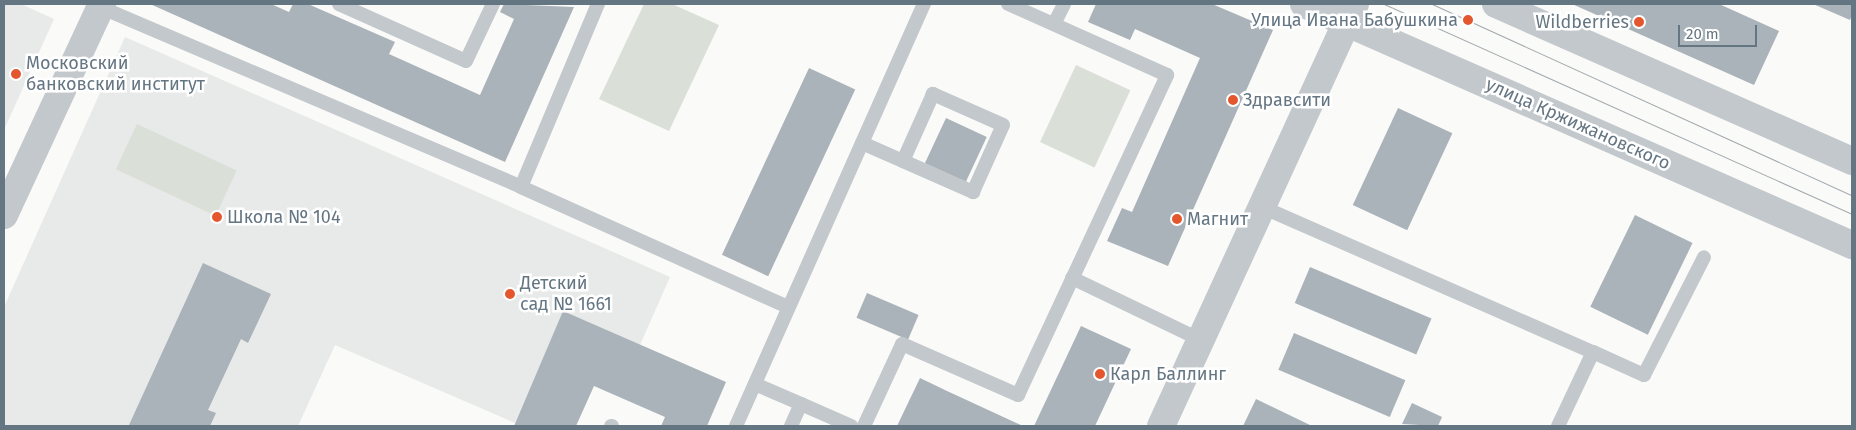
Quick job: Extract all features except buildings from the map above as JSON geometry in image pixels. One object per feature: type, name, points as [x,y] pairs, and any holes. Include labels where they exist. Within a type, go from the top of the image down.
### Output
[{"type":"street","name":"улица Кржижановского","points":[[1304,4],[1351,13],[1852,245]]},
{"type":"street","points":[[1496,4],[1852,162]]},
{"type":"street","points":[[4,215],[101,5]]},
{"type":"street","points":[[1161,426],[1351,13]]},
{"type":"lane","points":[[338,4],[466,61],[493,4]]},
{"type":"lane","points":[[521,187],[598,4]]},
{"type":"lane","points":[[736,426],[924,4]]},
{"type":"lane","points":[[864,426],[902,344],[1018,395],[1166,75],[1008,4]]},
{"type":"lane","points":[[1054,24],[1064,4]]},
{"type":"lane","points":[[101,5],[521,187],[788,307]]},
{"type":"lane","points":[[862,143],[902,162],[973,192],[1003,125],[933,94],[902,162]]},
{"type":"lane","points":[[1262,207],[1644,375],[1704,257]]},
{"type":"lane","points":[[1072,278],[1200,340]]},
{"type":"lane","points":[[1558,426],[1594,352]]},
{"type":"lane","points":[[755,384],[851,426]]},
{"type":"lane","points":[[791,426],[801,404]]},
{"type":"shaded area","name":"Московский банковский институт","points":[[4,4],[21,4],[54,19],[4,130]]},
{"type":"shaded area","points":[[644,4],[672,4],[719,25],[669,131],[599,99]]},
{"type":"shaded area","name":"Школа № 104","points":[[125,37],[670,277],[640,345],[563,312],[515,423],[335,345],[298,426],[4,426],[4,307]]},
{"type":"shaded area","points":[[1076,65],[1130,90],[1094,167],[1040,142]]},
{"type":"shaded area","points":[[137,124],[237,170],[216,216],[116,169]]},
{"type":"tram line","points":[[1384,4],[1852,214]]},
{"type":"tram line","points":[[1432,4],[1852,195]]},
{"type":"place","name":"Улица Ивана Бабушкина","points":[[1468,20]]},
{"type":"place","name":"Wildberries","points":[[1639,22]]},
{"type":"place","name":"Московский банковский институт","points":[[16,74]]},
{"type":"place","name":"Здравсити","points":[[1233,100]]},
{"type":"place","name":"Школа № 104","points":[[217,217]]},
{"type":"place","name":"Магнит","points":[[1177,219]]},
{"type":"place","name":"Детский сад № 1661","points":[[510,294]]},
{"type":"place","name":"Карл Баллинг","points":[[1100,374]]}]
